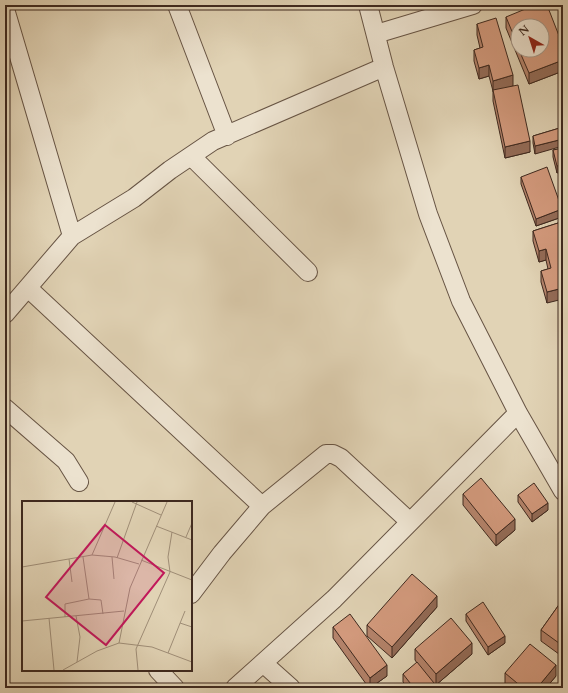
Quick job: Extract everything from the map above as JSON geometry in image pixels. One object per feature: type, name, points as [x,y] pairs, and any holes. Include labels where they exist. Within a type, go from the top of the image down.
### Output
[{"type":"street","points":[[178,5],[227,136]]},
{"type":"street","points":[[368,5],[384,67],[428,214],[461,301],[518,413],[563,491]]},
{"type":"street","points":[[376,34],[473,5]]},
{"type":"street","points":[[5,9],[72,236]]},
{"type":"street","points":[[5,314],[72,236],[134,198],[191,156],[227,136],[384,67]]},
{"type":"street","points":[[191,156],[308,272]]},
{"type":"street","points":[[28,288],[262,506]]},
{"type":"street","points":[[5,408],[66,461],[79,482]]},
{"type":"street","points":[[236,688],[334,599],[518,413]]},
{"type":"street","points":[[192,593],[222,553],[262,506],[326,454],[333,454],[341,458],[410,522]]},
{"type":"street","points":[[263,664],[291,688]]},
{"type":"street","points":[[159,671],[175,688]]},
{"type":"building","points":[[535,5],[547,5],[563,46],[563,60],[529,73],[522,58],[550,58],[550,18],[510,18],[510,27],[506,17]]},
{"type":"building","points":[[496,18],[513,75],[493,81],[489,65],[479,68],[474,50],[483,47],[477,24]]},
{"type":"building","points":[[518,85],[530,141],[505,147],[493,90]]},
{"type":"building","points":[[563,127],[563,139],[535,146],[533,136]]},
{"type":"building","points":[[563,148],[563,164],[557,166],[553,150]]},
{"type":"building","points":[[547,167],[562,209],[536,219],[521,177]]},
{"type":"building","points":[[558,223],[563,239],[563,288],[547,292],[541,271],[551,268],[546,249],[539,251],[533,231]]},
{"type":"building","points":[[563,423],[563,434],[560,424]]},
{"type":"building","points":[[481,478],[515,519],[496,535],[463,494]]},
{"type":"building","points":[[534,483],[548,503],[532,514],[518,495]]},
{"type":"building","points":[[412,574],[437,596],[392,647],[367,625]]},
{"type":"building","points":[[563,599],[563,646],[541,630]]},
{"type":"building","points":[[483,602],[505,636],[488,647],[466,614]]},
{"type":"building","points":[[350,614],[387,665],[370,678],[333,627]]},
{"type":"building","points":[[451,618],[472,643],[436,674],[415,649]]},
{"type":"building","points":[[530,644],[556,665],[537,688],[523,688],[505,673]]},
{"type":"building","points":[[417,662],[438,688],[414,688],[403,674]]}]
